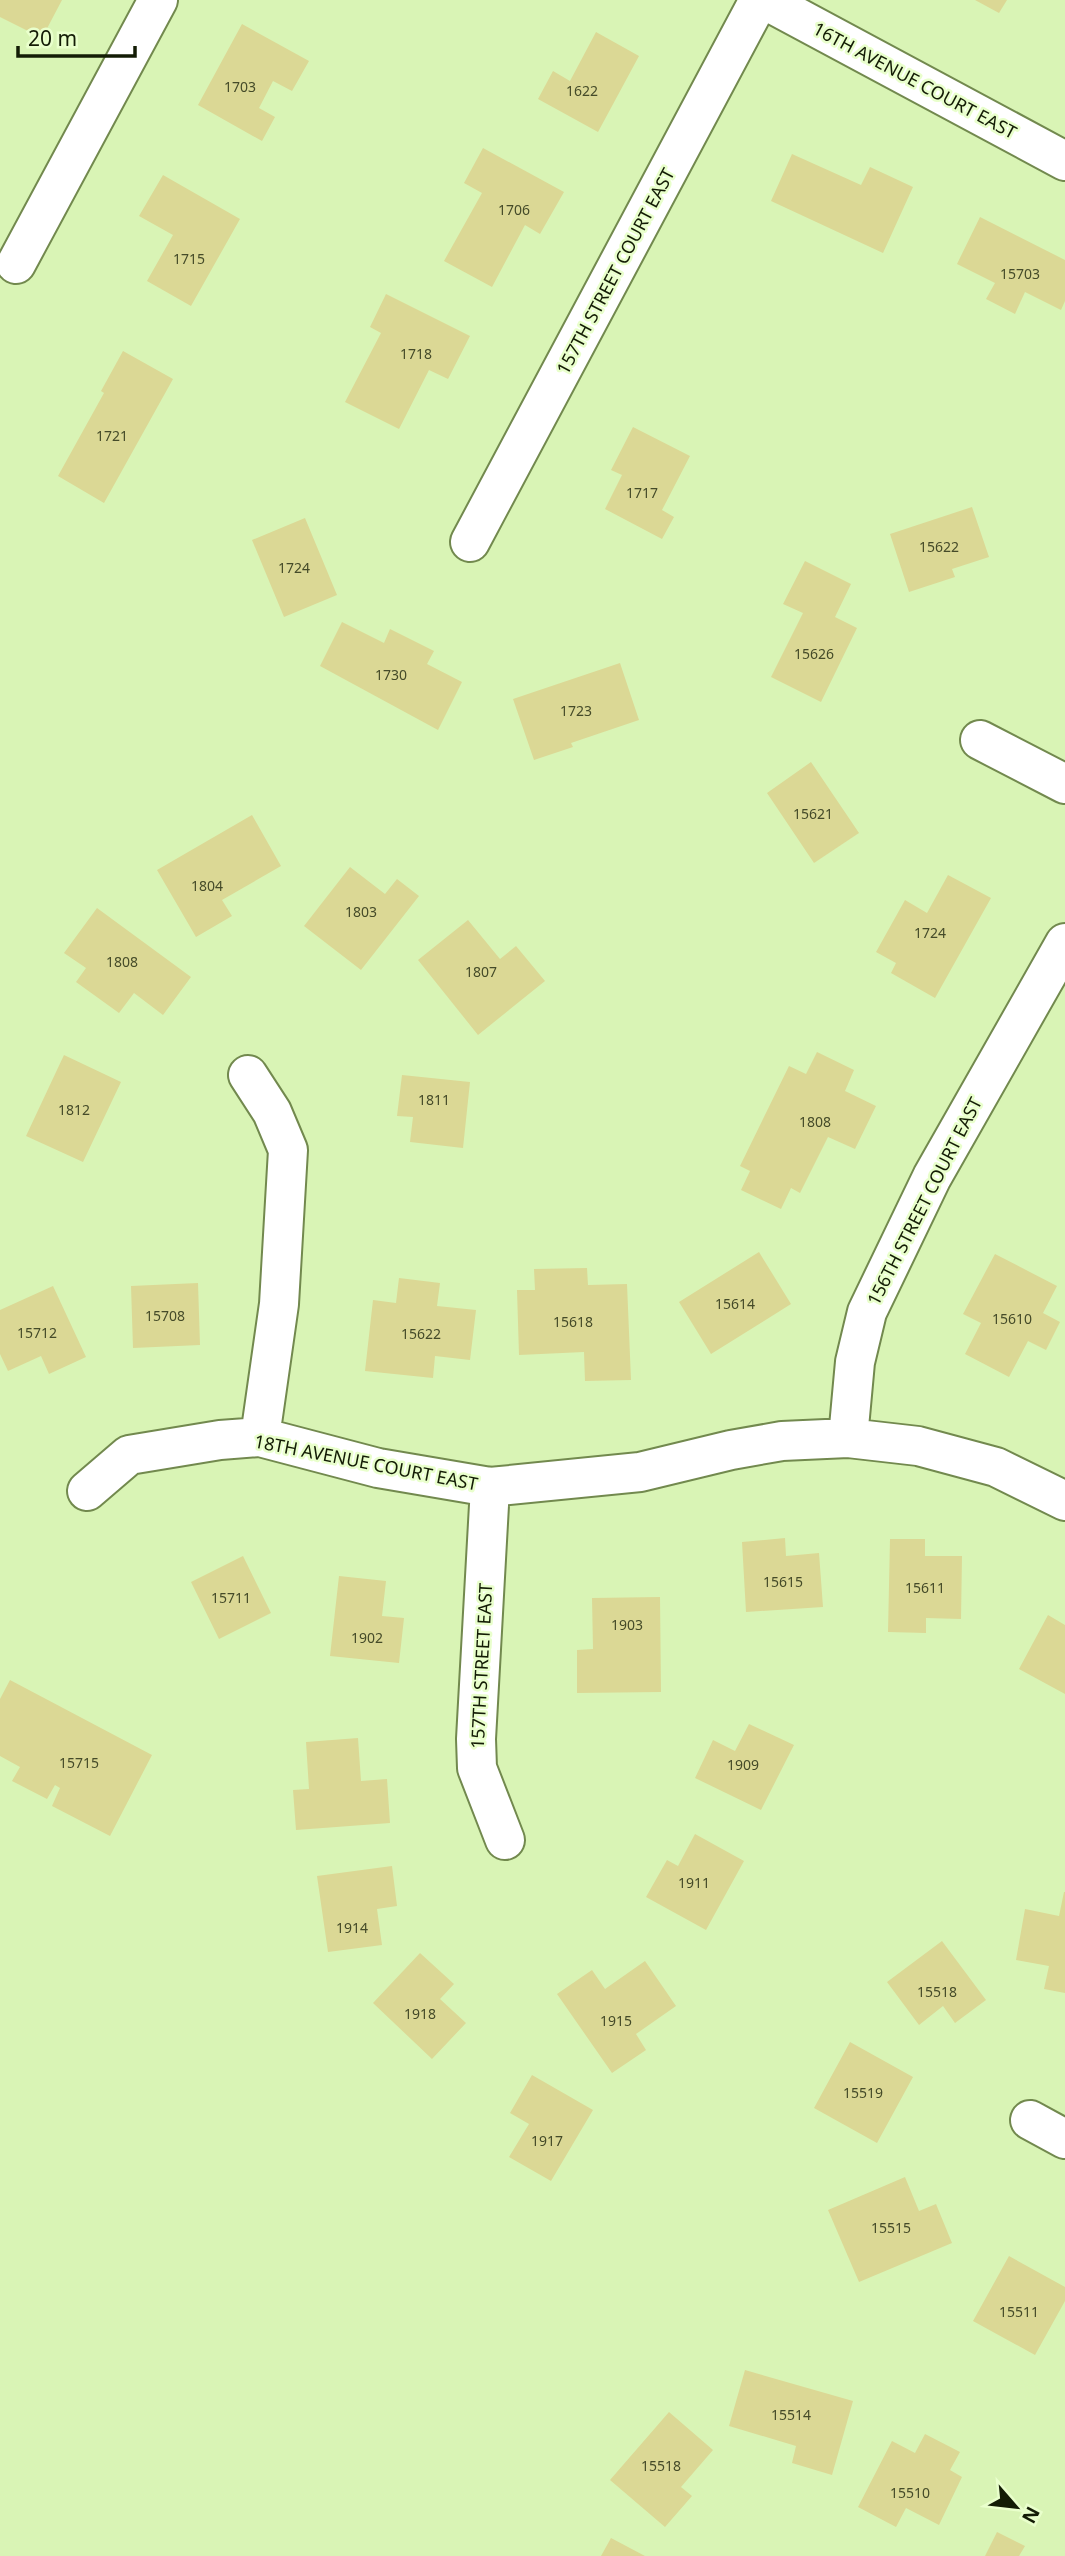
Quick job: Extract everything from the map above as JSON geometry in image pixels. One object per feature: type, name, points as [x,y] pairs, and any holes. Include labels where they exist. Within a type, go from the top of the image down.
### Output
[{"type":"street","points":[[16,264],[158,0]]},
{"type":"street","name":"157TH STREET COURT EAST","points":[[470,542],[760,0]]},
{"type":"street","name":"16TH AVENUE COURT EAST","points":[[765,0],[1065,161]]},
{"type":"street","points":[[980,740],[1065,784]]},
{"type":"street","name":"156TH STREET COURT EAST","points":[[848,1438],[855,1362],[867,1312],[932,1177],[1065,943]]},
{"type":"street","points":[[248,1076],[272,1112],[288,1150],[279,1304],[260,1437]]},
{"type":"street","name":"18TH AVENUE COURT EAST","points":[[87,1491],[129,1455],[220,1440],[260,1437],[378,1468],[490,1487],[640,1472],[782,1441],[848,1438],[918,1446],[996,1467],[1065,1501]]},
{"type":"street","name":"157TH STREET EAST","points":[[490,1487],[476,1739],[477,1768],[505,1840]]},
{"type":"street","points":[[1030,2120],[1065,2139]]},
{"type":"building","points":[[0,0],[62,0],[42,38],[0,17]]},
{"type":"building","points":[[975,0],[1007,0],[999,13]]},
{"type":"building","points":[[242,24],[309,61],[292,91],[273,81],[259,108],[275,117],[262,141],[198,105]]},
{"type":"building","points":[[596,32],[639,56],[598,132],[538,99],[553,71],[570,81]]},
{"type":"building","points":[[483,148],[564,192],[540,234],[525,225],[492,287],[444,261],[482,193],[464,183]]},
{"type":"building","points":[[792,154],[861,185],[870,167],[913,187],[883,253],[771,201]]},
{"type":"building","points":[[163,175],[240,219],[191,306],[147,281],[173,235],[139,216]]},
{"type":"building","points":[[980,217],[1065,260],[1065,301],[1061,310],[1025,292],[1015,314],[986,299],[995,283],[957,264]]},
{"type":"building","points":[[386,294],[470,336],[448,379],[429,370],[399,429],[345,402],[381,333],[370,327]]},
{"type":"building","points":[[123,351],[173,379],[104,503],[58,476],[104,393],[101,391]]},
{"type":"building","points":[[633,427],[690,456],[662,510],[674,517],[662,539],[605,509],[622,475],[611,470]]},
{"type":"building","points":[[972,507],[989,557],[952,569],[955,577],[909,592],[890,534]]},
{"type":"building","points":[[305,518],[337,595],[284,617],[252,540]]},
{"type":"building","points":[[805,561],[851,584],[835,617],[857,628],[821,702],[771,677],[803,613],[783,604]]},
{"type":"building","points":[[342,622],[384,643],[390,629],[434,651],[427,664],[462,682],[438,730],[320,666]]},
{"type":"building","points":[[620,663],[639,720],[571,743],[573,747],[534,760],[513,699]]},
{"type":"building","points":[[811,762],[859,833],[814,863],[767,793]]},
{"type":"building","points":[[252,815],[281,866],[222,900],[232,916],[196,937],[157,870]]},
{"type":"building","points":[[350,867],[385,894],[397,879],[419,896],[361,970],[304,926]]},
{"type":"building","points":[[948,875],[991,898],[935,998],[891,973],[896,963],[876,952],[905,900],[927,913]]},
{"type":"building","points":[[97,908],[191,977],[163,1015],[134,993],[119,1013],[76,982],[86,968],[64,953]]},
{"type":"building","points":[[468,920],[500,959],[516,946],[545,981],[478,1035],[418,960]]},
{"type":"building","points":[[817,1052],[854,1070],[845,1091],[876,1106],[855,1149],[828,1137],[800,1193],[791,1188],[781,1209],[741,1190],[750,1171],[740,1166],[789,1066],[806,1074]]},
{"type":"building","points":[[64,1055],[121,1082],[83,1162],[26,1136]]},
{"type":"building","points":[[402,1075],[470,1082],[463,1148],[410,1142],[413,1117],[397,1116]]},
{"type":"building","points":[[759,1252],[791,1304],[711,1354],[679,1302]]},
{"type":"building","points":[[995,1254],[1057,1286],[1043,1313],[1060,1322],[1046,1350],[1028,1341],[1009,1377],[965,1354],[981,1323],[963,1314]]},
{"type":"building","points":[[587,1268],[588,1285],[627,1284],[631,1380],[585,1381],[584,1352],[519,1355],[517,1290],[535,1290],[534,1269]]},
{"type":"building","points":[[399,1278],[440,1283],[437,1306],[476,1310],[470,1360],[435,1356],[433,1378],[365,1371],[373,1300],[396,1303]]},
{"type":"building","points":[[198,1283],[200,1345],[133,1348],[131,1286]]},
{"type":"building","points":[[53,1286],[86,1357],[49,1374],[41,1356],[8,1371],[0,1354],[0,1310]]},
{"type":"building","points":[[785,1538],[786,1556],[819,1553],[823,1607],[746,1612],[742,1542]]},
{"type":"building","points":[[890,1539],[925,1539],[925,1556],[962,1556],[961,1619],[926,1618],[926,1633],[888,1632]]},
{"type":"building","points":[[243,1556],[271,1613],[219,1639],[191,1582]]},
{"type":"building","points":[[339,1576],[386,1581],[382,1616],[404,1618],[399,1663],[330,1656]]},
{"type":"building","points":[[660,1597],[661,1692],[577,1693],[577,1650],[593,1649],[592,1598]]},
{"type":"building","points":[[1048,1615],[1065,1625],[1065,1694],[1019,1669]]},
{"type":"building","points":[[10,1680],[152,1755],[110,1836],[52,1806],[60,1788],[55,1785],[47,1799],[12,1781],[20,1767],[0,1756],[0,1699]]},
{"type":"building","points":[[749,1724],[794,1745],[761,1810],[695,1778],[713,1740],[735,1751]]},
{"type":"building","points":[[358,1738],[361,1781],[387,1779],[390,1823],[296,1830],[293,1790],[309,1789],[306,1742]]},
{"type":"building","points":[[695,1834],[744,1861],[706,1930],[646,1897],[667,1860],[678,1866]]},
{"type":"building","points":[[392,1866],[397,1906],[377,1909],[382,1945],[328,1952],[317,1876]]},
{"type":"building","points":[[1064,1892],[1065,1993],[1044,1989],[1049,1966],[1016,1960],[1025,1909],[1059,1916]]},
{"type":"building","points":[[942,1941],[986,2000],[955,2023],[943,2006],[919,2025],[887,1982]]},
{"type":"building","points":[[420,1953],[454,1984],[440,1999],[466,2023],[432,2059],[373,2003]]},
{"type":"building","points":[[645,1961],[676,2006],[636,2034],[646,2050],[612,2073],[557,1994],[592,1970],[605,1989]]},
{"type":"building","points":[[850,2042],[913,2077],[877,2143],[814,2108]]},
{"type":"building","points":[[532,2075],[593,2110],[551,2181],[509,2157],[529,2124],[510,2113]]},
{"type":"building","points":[[905,2177],[919,2211],[936,2204],[952,2243],[859,2282],[828,2210]]},
{"type":"building","points":[[1009,2256],[1065,2287],[1065,2301],[1035,2355],[973,2321]]},
{"type":"building","points":[[745,2370],[853,2401],[832,2475],[792,2463],[796,2446],[729,2426]]},
{"type":"building","points":[[669,2412],[713,2450],[681,2487],[692,2496],[665,2527],[610,2480]]},
{"type":"building","points":[[925,2434],[960,2452],[950,2470],[962,2477],[939,2525],[906,2508],[896,2527],[858,2507],[892,2441],[915,2453]]},
{"type":"building","points":[[997,2532],[1025,2546],[1019,2556],[985,2556]]},
{"type":"building","points":[[611,2538],[645,2556],[601,2556]]}]
